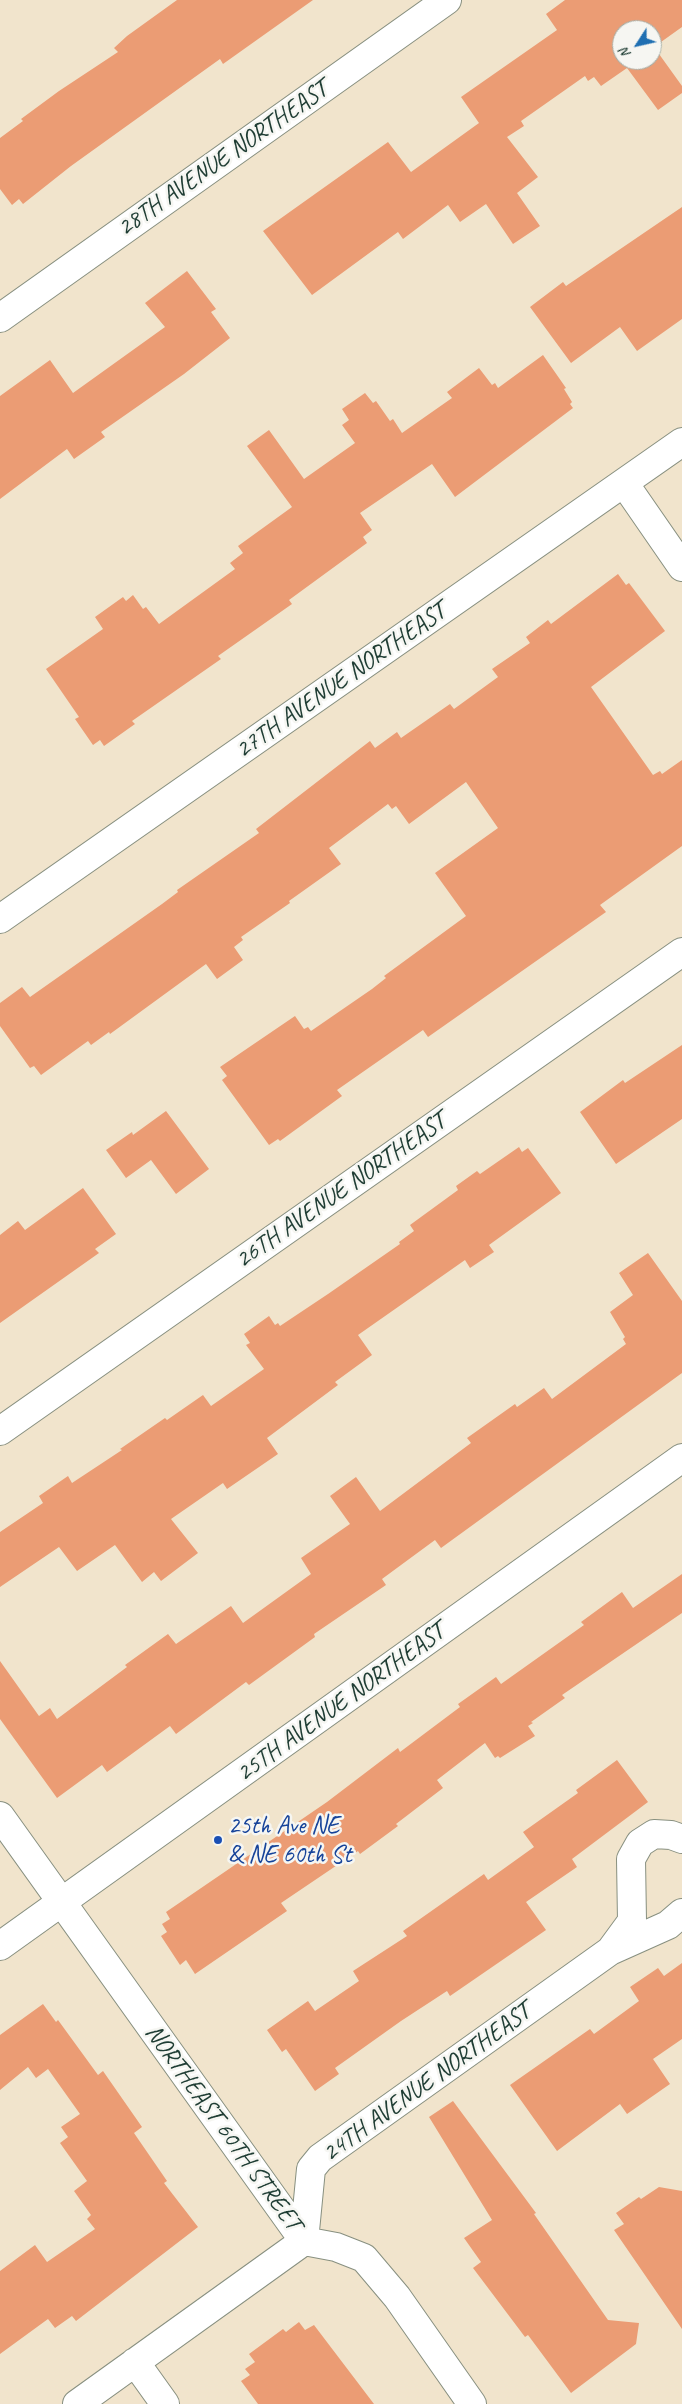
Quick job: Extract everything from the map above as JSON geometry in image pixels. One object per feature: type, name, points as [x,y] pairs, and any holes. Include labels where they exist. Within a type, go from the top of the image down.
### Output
[{"type":"street","name":"28TH AVENUE NORTHEAST","points":[[0,318],[447,0]]},
{"type":"street","name":"27TH AVENUE NORTHEAST","points":[[0,919],[682,442]]},
{"type":"street","points":[[624,484],[682,567]]},
{"type":"street","name":"26TH AVENUE NORTHEAST","points":[[0,1431],[682,952]]},
{"type":"street","name":"25TH AVENUE NORTHEAST","points":[[0,1946],[682,1458]]},
{"type":"street","name":"NORTHEAST 60TH STREET","points":[[0,1816],[304,2241],[336,2247],[364,2258],[397,2297],[472,2404]]},
{"type":"street","points":[[610,1950],[632,1921],[631,1859],[640,1843],[654,1834],[670,1835],[682,1840]]},
{"type":"street","points":[[610,1950],[668,1926],[682,1913]]},
{"type":"street","name":"24TH AVENUE NORTHEAST","points":[[304,2241],[311,2169],[320,2158],[610,1950]]},
{"type":"street","points":[[77,2404],[304,2241]]},
{"type":"street","points":[[135,2362],[165,2404]]},
{"type":"building","points":[[177,0],[313,0],[223,64],[220,59],[71,166],[23,204],[19,199],[12,205],[0,189],[0,138],[23,121],[21,119],[59,91],[118,52],[114,48],[127,36]]},
{"type":"building","points":[[565,0],[682,0],[682,27],[662,41],[662,20],[612,20],[612,70],[624,70],[601,86],[594,77],[588,81],[585,76],[521,121],[524,126],[507,137],[538,177],[517,193],[540,226],[513,244],[486,204],[460,222],[448,205],[403,239],[398,232],[312,295],[263,231],[388,142],[411,172],[479,123],[461,97],[557,30],[546,14]]},
{"type":"building","points":[[662,58],[682,86],[682,93],[658,110],[628,70],[662,70]]},
{"type":"building","points":[[682,207],[682,319],[637,351],[620,327],[571,363],[530,307],[563,282],[566,286]]},
{"type":"building","points":[[187,271],[216,309],[211,312],[230,338],[184,374],[101,432],[105,437],[74,459],[67,449],[0,499],[0,396],[50,360],[73,393],[165,327],[145,303]]},
{"type":"building","points":[[543,355],[566,388],[564,389],[572,402],[570,404],[573,408],[455,497],[432,464],[360,513],[372,530],[363,537],[367,543],[289,600],[292,604],[218,656],[221,659],[132,721],[135,724],[104,746],[100,740],[93,745],[75,719],[79,717],[46,669],[103,629],[95,617],[123,597],[126,601],[133,595],[143,609],[146,607],[159,624],[235,569],[230,563],[243,553],[238,546],[292,507],[247,446],[269,430],[304,479],[355,443],[342,425],[349,420],[342,409],[365,393],[373,403],[376,401],[390,421],[393,419],[402,433],[452,398],[447,392],[479,368],[492,385],[495,383],[498,388]]},
{"type":"building","points":[[618,574],[626,585],[629,583],[665,631],[591,687],[653,775],[660,771],[662,774],[682,760],[682,846],[600,905],[606,912],[428,1037],[423,1030],[337,1090],[342,1096],[280,1141],[278,1139],[269,1145],[222,1080],[227,1076],[220,1067],[295,1016],[304,1029],[308,1027],[311,1031],[372,989],[386,978],[384,976],[466,916],[435,873],[498,828],[466,782],[409,824],[396,806],[392,809],[388,804],[329,848],[341,864],[241,937],[243,940],[234,947],[243,960],[217,979],[206,964],[110,1034],[109,1032],[91,1045],[88,1041],[41,1075],[34,1066],[30,1068],[0,1026],[0,1003],[22,987],[30,997],[162,904],[178,892],[177,890],[259,833],[256,829],[370,741],[375,748],[397,732],[401,738],[450,704],[454,709],[498,677],[492,669],[530,643],[526,637],[548,620],[551,624]]},
{"type":"building","points":[[682,1045],[682,1119],[616,1164],[580,1112],[623,1080],[625,1083]]},
{"type":"building","points":[[166,1111],[209,1169],[176,1194],[151,1160],[126,1178],[106,1150],[132,1132],[133,1135]]},
{"type":"building","points":[[519,1147],[522,1152],[528,1148],[561,1193],[489,1245],[494,1252],[470,1268],[465,1260],[358,1335],[372,1355],[335,1382],[338,1385],[267,1438],[278,1454],[227,1489],[223,1483],[171,1519],[198,1553],[161,1581],[154,1572],[142,1582],[115,1545],[77,1571],[59,1547],[0,1587],[0,1532],[43,1503],[39,1496],[68,1476],[72,1483],[122,1450],[120,1449],[165,1418],[167,1420],[203,1395],[211,1406],[264,1369],[246,1345],[250,1343],[244,1334],[269,1316],[275,1325],[278,1323],[280,1326],[328,1294],[400,1244],[399,1242],[414,1231],[410,1225],[458,1190],[456,1186],[477,1171],[480,1174]]},
{"type":"building","points":[[83,1188],[116,1234],[95,1249],[99,1253],[0,1323],[0,1235],[18,1221],[25,1230]]},
{"type":"building","points":[[648,1253],[682,1301],[682,1373],[441,1548],[435,1540],[382,1579],[386,1585],[314,1634],[315,1637],[249,1685],[246,1682],[176,1734],[170,1726],[107,1772],[102,1765],[57,1798],[0,1719],[0,1661],[39,1716],[50,1708],[57,1719],[127,1667],[125,1665],[168,1634],[176,1644],[231,1606],[243,1623],[311,1574],[301,1558],[350,1524],[330,1496],[356,1477],[380,1511],[471,1443],[467,1438],[515,1404],[517,1407],[544,1388],[552,1399],[626,1344],[623,1339],[625,1337],[610,1312],[633,1295],[619,1273]]},
{"type":"building","points":[[682,1574],[682,1613],[562,1695],[565,1698],[528,1726],[535,1736],[500,1758],[498,1756],[495,1758],[485,1743],[437,1780],[443,1788],[396,1824],[398,1826],[360,1854],[358,1851],[281,1903],[287,1911],[195,1974],[186,1960],[180,1965],[161,1936],[167,1932],[162,1924],[170,1919],[166,1912],[327,1802],[398,1748],[400,1752],[460,1707],[458,1704],[496,1677],[501,1684],[584,1625],[581,1622],[622,1592],[633,1608]]},
{"type":"building","points":[[617,1760],[648,1802],[572,1859],[577,1867],[526,1902],[546,1930],[450,1996],[447,1991],[401,2021],[335,2068],[339,2074],[315,2091],[286,2049],[282,2052],[267,2030],[308,2001],[315,2011],[359,1981],[353,1971],[407,1936],[403,1931],[484,1874],[488,1880],[534,1847],[523,1832],[578,1793],[576,1790]]},
{"type":"building","points":[[682,1963],[682,2039],[653,2059],[670,2084],[627,2114],[620,2104],[557,2151],[510,2085],[590,2029],[594,2034],[639,2001],[630,1987],[658,1968],[664,1976]]},
{"type":"building","points":[[43,2004],[56,2022],[58,2020],[98,2075],[103,2071],[142,2127],[134,2133],[167,2181],[164,2183],[198,2227],[76,2321],[72,2316],[55,2328],[48,2319],[0,2354],[0,2271],[35,2245],[47,2262],[95,2229],[87,2219],[91,2215],[74,2191],[87,2181],[60,2143],[68,2137],[61,2127],[80,2114],[48,2069],[36,2078],[28,2067],[0,2090],[0,2035]]},
{"type":"building","points":[[453,2101],[536,2213],[534,2214],[608,2320],[639,2323],[636,2344],[571,2393],[528,2335],[525,2337],[473,2268],[481,2262],[464,2238],[492,2220],[429,2117]]},
{"type":"building","points":[[659,2187],[682,2191],[682,2329],[614,2230],[624,2224],[616,2213],[639,2197],[641,2199]]},
{"type":"building","points":[[299,2322],[305,2330],[314,2325],[374,2404],[258,2404],[241,2381],[250,2375],[245,2369],[255,2362],[249,2354],[283,2329],[286,2332]]},
{"type":"place","name":"25th Ave NE & NE 60th St","points":[[218,1840]]}]
